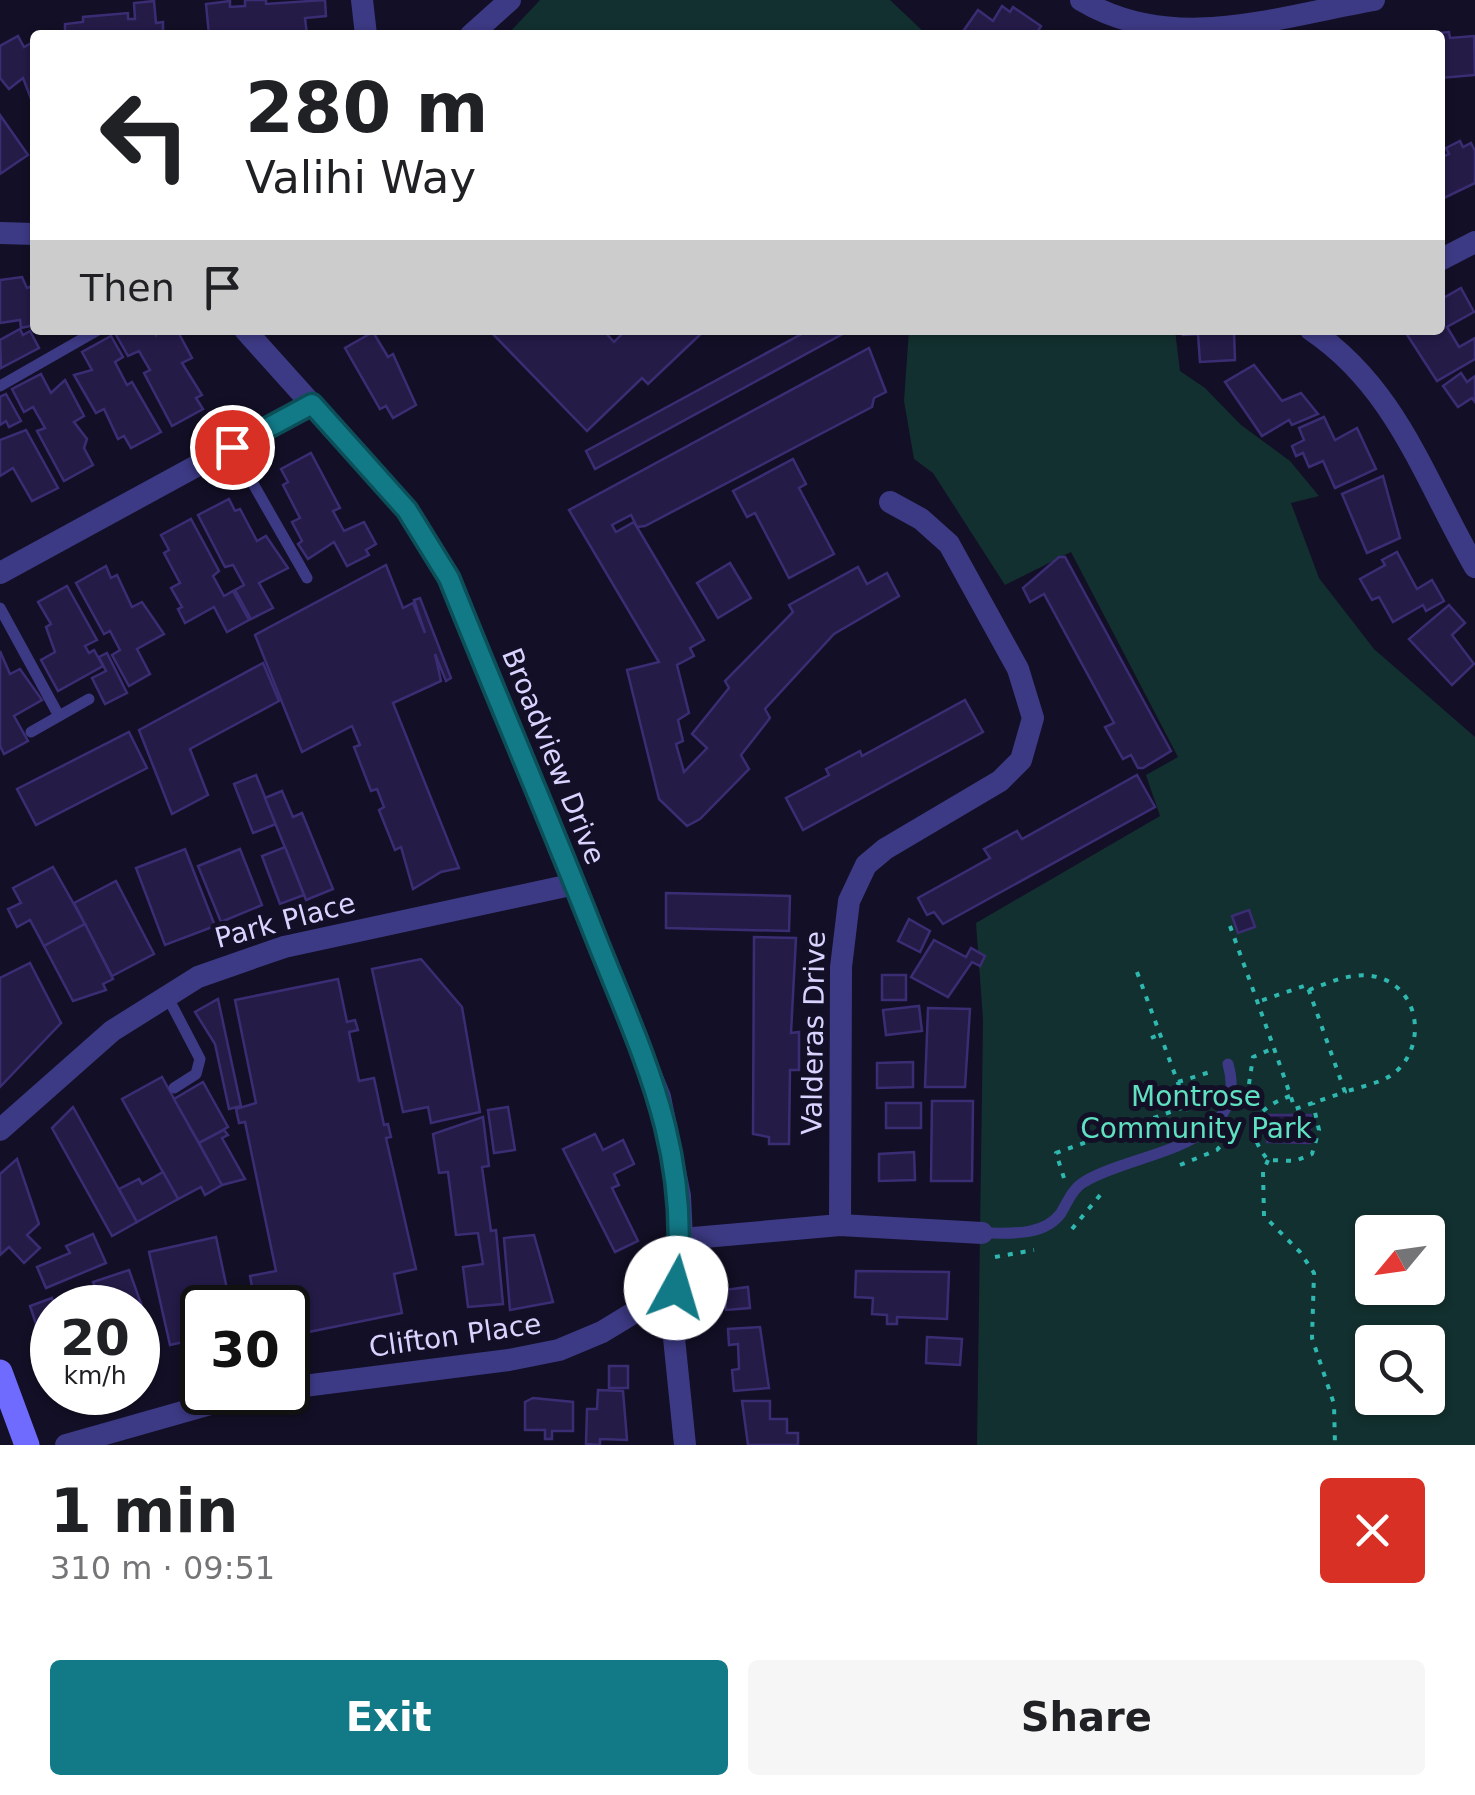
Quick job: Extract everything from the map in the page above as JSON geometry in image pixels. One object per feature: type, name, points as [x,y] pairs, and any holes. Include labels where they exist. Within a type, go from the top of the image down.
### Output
[{"type":"main road","points":[[0,1372],[26,1445]]},
{"type":"street","points":[[362,0],[365,30]]},
{"type":"street","points":[[477,30],[510,0]]},
{"type":"street","points":[[1081,0],[1108,16],[1171,30]]},
{"type":"street","points":[[1192,30],[1374,0]]},
{"type":"street","points":[[0,233],[30,234]]},
{"type":"street","points":[[1445,257],[1475,242]]},
{"type":"street","name":"Broadview Drive","points":[[250,335],[407,510],[449,578],[660,1097],[674,1152],[682,1240],[674,1338],[685,1445]]},
{"type":"street","points":[[1319,335],[1342,350],[1384,398],[1413,444],[1475,567]]},
{"type":"street","points":[[0,573],[312,404]]},
{"type":"street","name":"Valderas Drive","points":[[840,1225],[841,967],[849,901],[866,866],[885,850],[1000,782],[1021,760],[1033,718],[1018,669],[949,544],[921,518],[890,502]]},
{"type":"street","name":"Park Place","points":[[0,1130],[112,1031],[198,976],[284,946],[575,884]]},
{"type":"street","points":[[682,1240],[840,1225],[982,1234]]},
{"type":"street","name":"Clifton Place","points":[[310,1385],[558,1350],[602,1332],[676,1288]]},
{"type":"street","points":[[66,1445],[180,1413]]},
{"type":"lane","points":[[0,386],[89,335]]},
{"type":"lane","points":[[232,447],[307,578]]},
{"type":"lane","points":[[0,608],[59,716]]},
{"type":"lane","points":[[31,732],[89,699]]},
{"type":"lane","points":[[166,994],[200,1059],[196,1074],[174,1088]]},
{"type":"lane","points":[[982,1234],[1041,1229],[1058,1217],[1082,1182],[1209,1132],[1224,1112],[1232,1080],[1228,1065]]},
{"type":"path","points":[[1230,926],[1295,1108],[1388,1078],[1401,1067],[1416,1033],[1411,1006],[1392,983],[1376,976],[1344,978],[1308,990]]},
{"type":"path","points":[[1138,972],[1198,1136]]},
{"type":"path","points":[[1257,1002],[1307,984],[1345,1092]]},
{"type":"path","points":[[1151,1038],[1161,1034]]},
{"type":"path","points":[[1178,1082],[1228,1065]]},
{"type":"path","points":[[1268,1160],[1257,1144],[1257,1116],[1266,1105],[1290,1096]]},
{"type":"path","points":[[1268,1160],[1295,1161],[1312,1154],[1319,1130],[1313,1102]]},
{"type":"path","points":[[1061,1193],[1064,1180],[1056,1153],[1187,1106]]},
{"type":"path","points":[[1268,1160],[1263,1172],[1264,1216],[1300,1252],[1314,1274],[1312,1338],[1334,1404],[1335,1445]]},
{"type":"path","points":[[1167,1170],[1181,1165]]},
{"type":"path","points":[[1064,1236],[1107,1191]]},
{"type":"path","points":[[995,1256],[1038,1248]]},
{"type":"green space","points":[[540,0],[890,0],[922,30],[512,30]]},
{"type":"green space","name":"Montrose Community Park","points":[[909,335],[1176,335],[1180,371],[1205,388],[1241,425],[1290,461],[1319,496],[1291,503],[1319,578],[1374,649],[1475,737],[1475,1445],[977,1445],[983,1020],[976,923],[1160,816],[1146,775],[1178,757],[1071,552],[1005,585],[933,473],[914,459],[904,401]]},
{"type":"building","points":[[245,0],[266,0],[266,4],[325,0],[326,16],[305,18],[306,30],[209,30],[206,4],[230,1],[230,7],[245,6]]},
{"type":"building","points":[[154,1],[156,23],[163,22],[163,30],[65,30],[65,24],[83,22],[83,17],[128,13],[128,19],[135,19],[134,3]]},
{"type":"building","points":[[1002,6],[1010,12],[1013,7],[1041,26],[1039,30],[964,30],[978,10],[993,21]]},
{"type":"building","points":[[1445,32],[1449,32],[1450,38],[1474,36],[1475,75],[1445,78]]},
{"type":"building","points":[[18,36],[24,47],[30,44],[30,96],[23,78],[9,89],[0,78],[0,46]]},
{"type":"building","points":[[0,115],[28,155],[0,174]]},
{"type":"building","points":[[1460,141],[1463,147],[1471,143],[1475,151],[1475,183],[1445,198],[1445,156],[1449,154],[1446,148]]},
{"type":"building","points":[[22,277],[27,288],[30,287],[30,326],[21,328],[20,320],[0,323],[0,280]]},
{"type":"building","points":[[1461,288],[1474,312],[1447,327],[1459,347],[1475,338],[1475,359],[1437,381],[1407,335],[1445,335],[1445,297]]},
{"type":"building","points":[[20,329],[23,335],[30,331],[39,348],[1,368],[0,340]]},
{"type":"building","points":[[116,335],[180,335],[192,358],[182,363],[202,395],[196,398],[203,409],[172,426],[144,373],[150,370],[139,351],[128,356]]},
{"type":"building","points":[[375,335],[388,357],[393,354],[416,405],[393,418],[386,406],[380,409],[345,348]]},
{"type":"building","points":[[494,335],[608,335],[614,342],[621,335],[700,335],[648,384],[642,378],[587,431]]},
{"type":"building","points":[[800,335],[841,335],[595,469],[586,451]]},
{"type":"building","points":[[1198,335],[1234,335],[1235,360],[1200,362]]},
{"type":"building","points":[[111,336],[123,357],[115,362],[127,385],[132,382],[161,432],[131,448],[124,436],[118,439],[104,409],[96,413],[74,375],[92,370],[82,352]]},
{"type":"building","points":[[869,348],[886,392],[874,398],[872,407],[645,526],[637,527],[631,515],[612,525],[616,532],[634,522],[704,640],[690,648],[694,656],[677,665],[689,713],[678,720],[683,741],[676,744],[684,772],[707,748],[692,734],[729,688],[725,681],[793,612],[789,605],[858,567],[867,584],[887,573],[899,596],[834,634],[765,709],[770,718],[741,755],[749,769],[700,819],[687,826],[659,799],[627,670],[659,662],[569,510]]},
{"type":"building","points":[[1254,365],[1282,401],[1301,393],[1318,414],[1292,425],[1289,420],[1262,436],[1225,382]]},
{"type":"building","points":[[1461,373],[1467,382],[1475,376],[1475,402],[1472,398],[1458,407],[1443,386]]},
{"type":"building","points":[[41,374],[51,393],[65,380],[84,416],[74,422],[87,439],[84,448],[93,465],[64,481],[37,431],[45,428],[33,407],[24,412],[12,389]]},
{"type":"building","points":[[6,394],[21,421],[9,427],[6,421],[0,425],[0,397]]},
{"type":"building","points":[[1324,417],[1335,440],[1357,428],[1376,469],[1335,488],[1323,461],[1309,467],[1303,453],[1296,456],[1292,446],[1304,440],[1299,428]]},
{"type":"building","points":[[26,430],[58,488],[32,501],[13,468],[0,476],[0,440]]},
{"type":"building","points":[[311,453],[340,508],[333,511],[344,531],[364,522],[376,544],[366,550],[369,555],[347,566],[334,542],[308,559],[298,544],[302,541],[292,522],[300,518],[283,485],[288,482],[281,469]]},
{"type":"building","points":[[793,459],[806,484],[799,488],[834,554],[789,578],[755,513],[747,517],[733,491]]},
{"type":"building","points":[[1383,476],[1400,538],[1367,553],[1342,494]]},
{"type":"building","points":[[229,499],[235,511],[240,509],[257,541],[266,536],[288,568],[259,583],[273,608],[251,619],[235,590],[244,585],[233,565],[225,567],[198,515]]},
{"type":"building","points":[[191,519],[219,571],[213,576],[224,596],[233,591],[249,620],[227,632],[214,607],[185,623],[178,609],[182,607],[171,588],[180,583],[164,553],[169,550],[161,535]]},
{"type":"building","points":[[1397,552],[1417,589],[1432,580],[1444,601],[1426,611],[1423,605],[1393,622],[1379,597],[1372,600],[1360,579],[1385,565],[1382,560]]},
{"type":"building","points":[[1059,557],[1065,557],[1171,751],[1143,768],[1138,768],[1131,755],[1123,759],[1105,727],[1114,723],[1044,594],[1030,602],[1023,588]]},
{"type":"building","points":[[730,563],[751,598],[718,618],[697,583]]},
{"type":"building","points":[[386,565],[403,608],[413,603],[425,633],[414,600],[420,598],[451,678],[446,681],[435,654],[441,681],[393,703],[459,868],[441,872],[413,889],[401,847],[395,850],[379,810],[384,807],[377,789],[371,791],[354,747],[360,745],[352,726],[302,752],[255,635]]},
{"type":"building","points":[[106,566],[111,578],[117,575],[132,607],[142,602],[164,634],[137,649],[150,674],[129,686],[112,655],[120,650],[110,631],[104,634],[76,583]]},
{"type":"building","points":[[67,586],[97,640],[85,646],[89,653],[94,650],[103,666],[58,691],[41,660],[55,652],[46,627],[51,624],[38,602]]},
{"type":"building","points":[[1449,605],[1465,623],[1452,635],[1474,664],[1452,685],[1409,639]]},
{"type":"building","points":[[0,651],[10,674],[20,669],[42,700],[14,716],[28,741],[4,754],[0,746]]},
{"type":"building","points":[[107,653],[127,693],[105,704],[92,678],[106,671],[99,657]]},
{"type":"building","points":[[263,663],[279,701],[190,749],[208,795],[172,814],[139,730]]},
{"type":"building","points":[[965,700],[983,732],[803,830],[786,798],[829,775],[826,769],[860,751],[862,756]]},
{"type":"building","points":[[129,732],[147,768],[36,825],[17,789]]},
{"type":"building","points":[[256,775],[276,824],[253,833],[234,784]]},
{"type":"building","points":[[1137,775],[1155,807],[943,924],[934,912],[927,915],[918,898],[990,858],[984,849],[1017,831],[1022,839]]},
{"type":"building","points":[[282,791],[293,817],[302,813],[333,889],[306,900],[265,798]]},
{"type":"building","points":[[285,847],[304,895],[280,904],[262,856]]},
{"type":"building","points":[[185,849],[215,926],[165,945],[136,868]]},
{"type":"building","points":[[240,849],[262,905],[221,922],[198,866]]},
{"type":"building","points":[[53,867],[85,924],[44,946],[30,920],[17,927],[8,909],[21,903],[13,888]]},
{"type":"building","points":[[116,881],[154,954],[112,976],[74,903]]},
{"type":"building","points":[[666,893],[790,896],[789,931],[666,928]]},
{"type":"building","points":[[1249,910],[1255,927],[1238,933],[1232,916]]},
{"type":"building","points":[[909,919],[930,931],[920,952],[898,941]]},
{"type":"building","points":[[85,924],[113,979],[103,984],[106,990],[73,1001],[44,946]]},
{"type":"building","points":[[754,937],[796,938],[791,1033],[799,1032],[799,1070],[790,1070],[789,1144],[769,1144],[769,1137],[753,1134]]},
{"type":"building","points":[[934,940],[966,957],[971,948],[985,956],[980,966],[972,962],[948,997],[911,977]]},
{"type":"building","points":[[421,959],[462,1007],[480,1112],[431,1123],[428,1107],[403,1112],[372,969]]},
{"type":"building","points":[[30,963],[61,1023],[0,1087],[0,978]]},
{"type":"building","points":[[882,975],[906,975],[906,1000],[882,1000]]},
{"type":"building","points":[[338,979],[347,1022],[355,1020],[358,1030],[349,1032],[359,1081],[374,1078],[384,1125],[388,1124],[391,1137],[386,1138],[416,1269],[394,1274],[402,1313],[310,1332],[310,1285],[252,1285],[250,1276],[276,1271],[245,1122],[239,1123],[236,1109],[256,1103],[235,1000]]},
{"type":"building","points":[[218,999],[241,1106],[229,1109],[215,1044],[195,1012]]},
{"type":"building","points":[[919,1006],[922,1031],[886,1035],[883,1010]]},
{"type":"building","points":[[928,1008],[970,1009],[965,1087],[925,1087]]},
{"type":"building","points":[[913,1062],[913,1087],[877,1088],[877,1063]]},
{"type":"building","points":[[162,1077],[222,1185],[205,1195],[201,1187],[178,1199],[122,1099]]},
{"type":"building","points":[[203,1082],[228,1127],[199,1143],[174,1099]]},
{"type":"building","points":[[932,1101],[973,1101],[972,1181],[931,1181]]},
{"type":"building","points":[[886,1103],[921,1103],[921,1128],[886,1128]]},
{"type":"building","points":[[73,1107],[137,1222],[112,1236],[52,1128]]},
{"type":"building","points":[[508,1107],[515,1150],[494,1153],[488,1110]]},
{"type":"building","points":[[1267,1115],[1311,1115],[1310,1143],[1267,1142]]},
{"type":"building","points":[[483,1117],[489,1166],[482,1167],[491,1231],[496,1230],[503,1304],[468,1307],[463,1267],[483,1264],[478,1233],[456,1235],[448,1172],[439,1173],[433,1134]]},
{"type":"building","points":[[224,1130],[228,1135],[222,1138],[245,1179],[222,1185],[199,1143]]},
{"type":"building","points":[[595,1134],[603,1150],[623,1140],[634,1164],[614,1174],[619,1185],[612,1188],[638,1241],[615,1252],[563,1149]]},
{"type":"building","points":[[914,1152],[915,1180],[879,1181],[879,1154]]},
{"type":"building","points":[[17,1159],[39,1224],[27,1235],[40,1248],[24,1263],[9,1247],[0,1255],[0,1174]]},
{"type":"building","points":[[163,1172],[178,1199],[137,1222],[119,1189],[139,1179],[142,1184]]},
{"type":"building","points":[[93,1234],[106,1263],[45,1285],[37,1267],[70,1253],[66,1246]]},
{"type":"building","points":[[534,1235],[553,1302],[510,1310],[504,1238]]},
{"type":"building","points":[[216,1237],[226,1285],[180,1285],[180,1343],[170,1345],[160,1285],[156,1285],[149,1252]]},
{"type":"building","points":[[129,1270],[134,1285],[94,1285],[93,1282]]},
{"type":"building","points":[[856,1271],[949,1272],[947,1319],[897,1317],[897,1324],[887,1324],[887,1315],[872,1314],[873,1298],[855,1297]]},
{"type":"building","points":[[748,1287],[750,1308],[726,1310],[724,1290]]},
{"type":"building","points":[[760,1327],[769,1388],[734,1391],[732,1370],[739,1369],[738,1344],[729,1345],[728,1329]]},
{"type":"building","points":[[927,1337],[962,1339],[960,1365],[926,1363]]},
{"type":"building","points":[[609,1366],[628,1366],[628,1388],[609,1388]]},
{"type":"building","points":[[598,1390],[623,1391],[627,1440],[600,1439],[600,1445],[586,1444],[587,1409],[597,1409]]},
{"type":"building","points":[[533,1398],[573,1402],[573,1431],[552,1431],[552,1439],[545,1439],[545,1430],[525,1430],[525,1402]]},
{"type":"building","points":[[742,1401],[770,1401],[770,1419],[787,1419],[787,1433],[798,1433],[798,1445],[748,1445]]},
{"type":"route","points":[[232,447],[312,404],[407,510],[449,578],[660,1097],[680,1196],[682,1240],[676,1288]]}]
